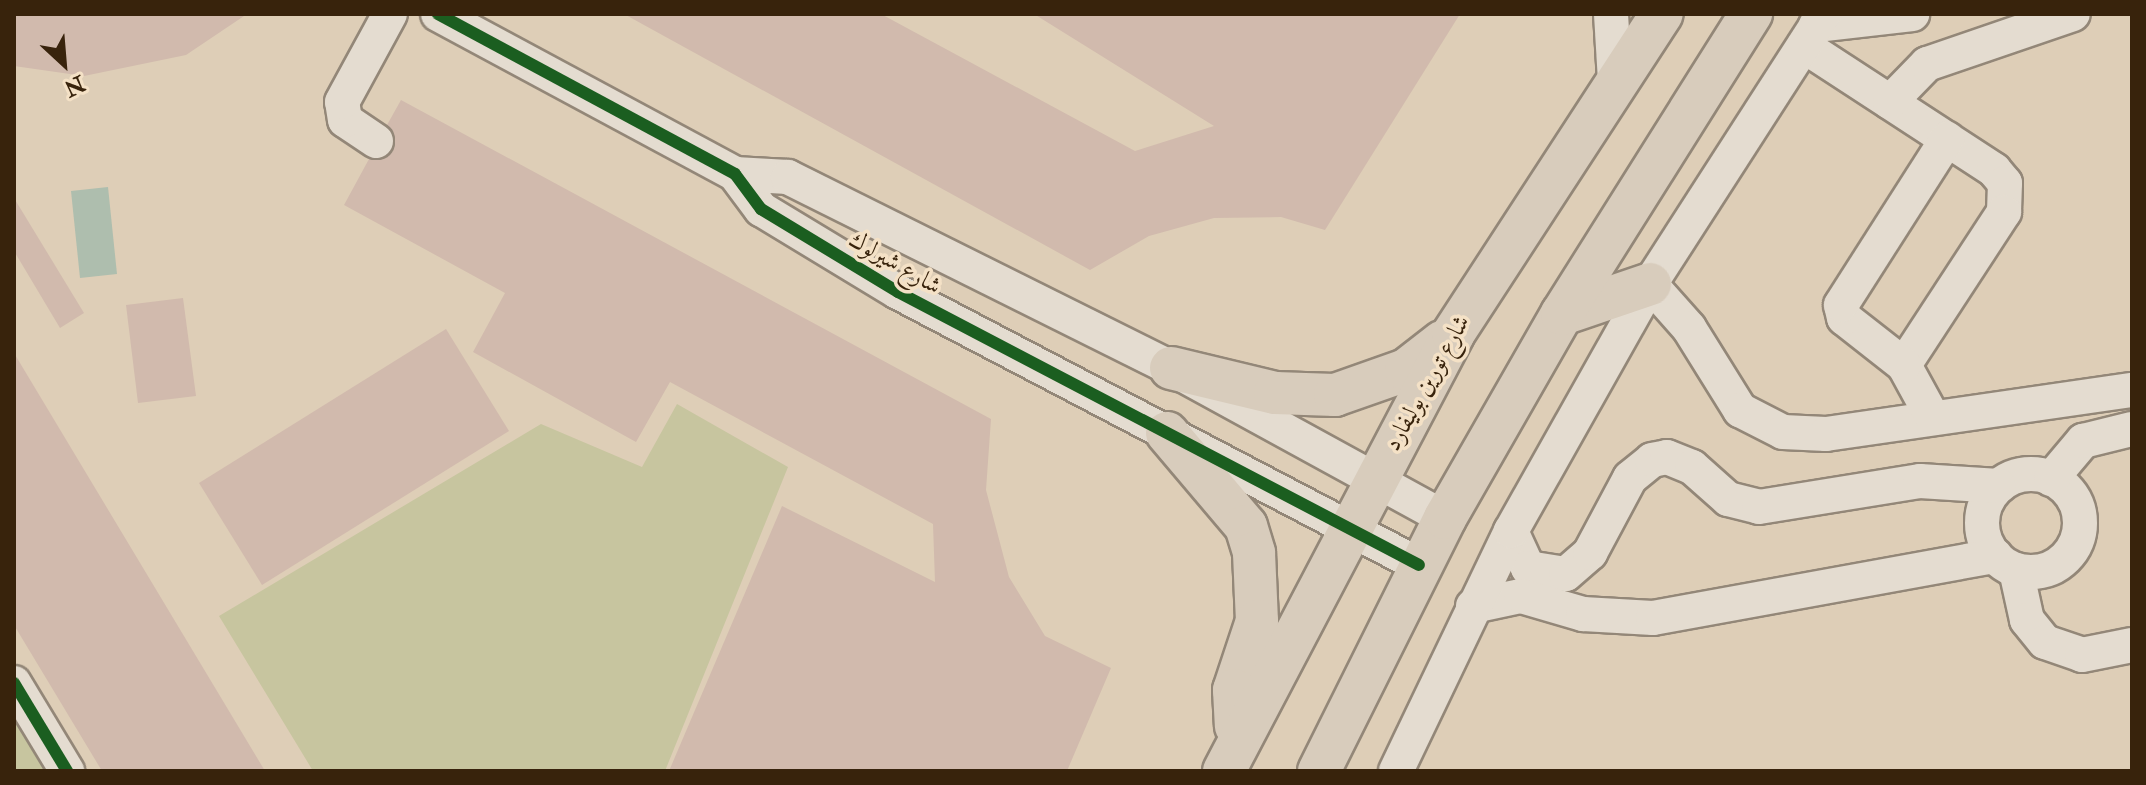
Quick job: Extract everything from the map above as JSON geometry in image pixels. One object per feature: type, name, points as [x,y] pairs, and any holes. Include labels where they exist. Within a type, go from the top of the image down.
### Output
[{"type":"main road","name":"شارع تورين بوليفارد","points":[[1231,754],[1373,480],[1453,334],[1662,14]]},
{"type":"main road","points":[[1319,771],[1445,518],[1562,314],[1751,14]]},
{"type":"main road","points":[[1562,314],[1650,284]]},
{"type":"main road","points":[[1171,368],[1275,393],[1335,395],[1406,370],[1453,334]]},
{"type":"main road","points":[[1167,433],[1246,526],[1254,553],[1257,621],[1234,690],[1231,754]]},
{"type":"street","points":[[376,141],[345,120],[342,102],[390,14]]},
{"type":"street","name":"شارع شيرلوك","points":[[438,14],[735,174],[788,177],[1171,368],[1445,518]]},
{"type":"street","points":[[1611,14],[1615,82]]},
{"type":"street","points":[[1396,771],[1511,531],[1650,284],[1815,28],[1912,14]]},
{"type":"street","points":[[1890,102],[1927,64],[2073,14]]},
{"type":"street","points":[[1815,28],[1890,102],[2001,176],[2007,202],[1904,365]]},
{"type":"street","points":[[1933,418],[1904,365],[1844,318],[1841,305],[1947,139]]},
{"type":"street","name":"شارع شيرلوك","points":[[735,174],[761,209],[864,272],[1419,565]]},
{"type":"street","points":[[864,272],[889,228],[939,231],[1058,293],[1084,327]]},
{"type":"street","points":[[1650,284],[1689,328],[1740,410],[1762,424],[1804,435],[2132,390]]},
{"type":"street","points":[[2051,479],[2083,441],[2132,429]]},
{"type":"street","points":[[1473,606],[1505,595],[1558,608],[1653,618],[2005,563],[2055,566],[2074,547],[2078,508],[2051,479],[2024,475],[1999,486],[1920,481],[1759,507],[1728,499],[1681,460],[1652,460],[1630,478],[1590,553],[1566,574],[1558,608]]},
{"type":"street","points":[[1999,486],[1982,520],[2005,563],[2027,620],[2045,642],[2082,655],[2132,645]]},
{"type":"street","points":[[1511,531],[1528,568],[1539,575],[1566,574]]},
{"type":"street","points":[[14,683],[67,771]]},
{"type":"shaded area","points":[[108,187],[117,274],[80,278],[71,191]]},
{"type":"shaded area","points":[[677,404],[788,467],[665,771],[313,771],[219,616],[541,424],[642,467]]},
{"type":"shaded area","points":[[14,695],[57,771],[14,771]]},
{"type":"building","points":[[14,14],[247,14],[186,55],[84,76],[14,66]]},
{"type":"building","points":[[624,14],[881,14],[1135,151],[1214,126],[1034,14],[1460,14],[1325,230],[1281,217],[1214,218],[1149,236],[1090,270]]},
{"type":"building","points":[[401,100],[991,419],[986,490],[1009,577],[1045,636],[1111,668],[1067,771],[669,771],[782,506],[935,582],[933,524],[670,382],[636,442],[473,352],[505,293],[344,205],[369,159],[393,152],[394,133],[387,125]]},
{"type":"building","points":[[14,198],[84,313],[60,328],[14,251]]},
{"type":"building","points":[[183,298],[196,396],[138,403],[126,305]]},
{"type":"building","points":[[446,329],[509,431],[262,585],[199,483]]},
{"type":"building","points":[[14,353],[265,771],[102,771],[14,625]]},
{"type":"cycle path","points":[[438,14],[735,174],[761,209],[898,292],[1419,565]]},
{"type":"cycle path","points":[[14,683],[67,771]]}]
